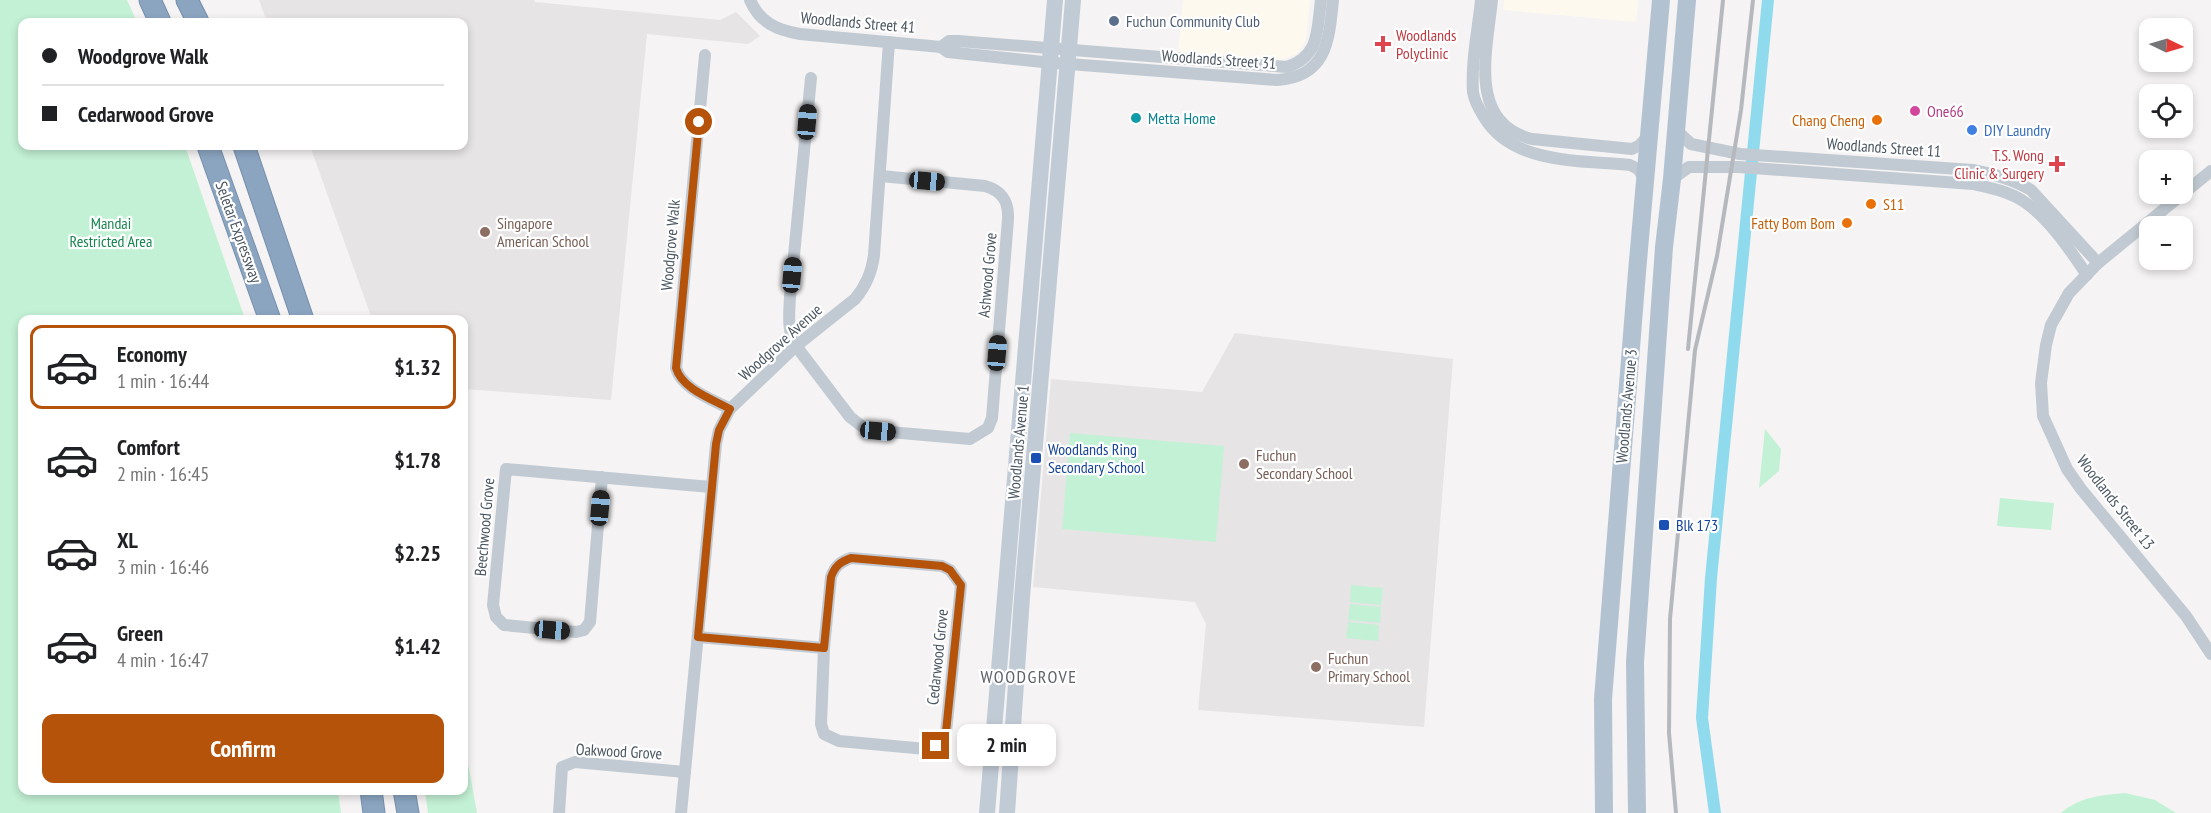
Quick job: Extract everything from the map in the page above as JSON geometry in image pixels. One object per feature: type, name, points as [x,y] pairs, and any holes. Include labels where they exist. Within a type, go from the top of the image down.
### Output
[{"type":"highway","points":[[150,0],[158,18]]},
{"type":"highway","points":[[187,0],[197,18]]},
{"type":"highway","points":[[196,0],[198,18]]},
{"type":"highway","name":"Seletar Expressway","points":[[209,150],[268,315]]},
{"type":"highway","name":"Seletar Expressway","points":[[245,150],[301,315]]},
{"type":"highway","points":[[372,795],[374,813]]},
{"type":"highway","points":[[405,795],[408,813]]},
{"type":"main road","name":"Woodlands Avenue 1","points":[[987,813],[1055,0]]},
{"type":"main road","name":"Woodlands Avenue 1","points":[[1007,813],[1023,587],[1073,0]]},
{"type":"main road","name":"Woodlands Avenue 3","points":[[1604,813],[1603,699],[1644,178],[1661,0]]},
{"type":"main road","name":"Woodlands Avenue 3","points":[[1636,813],[1635,662],[1664,247],[1687,0]]},
{"type":"street","name":"Woodlands Street 41","points":[[750,0],[761,18],[768,24],[786,32],[941,47],[949,41],[1068,57]]},
{"type":"street","name":"Woodlands Street 31","points":[[1068,57],[1287,67],[1302,61],[1313,47],[1321,0]]},
{"type":"street","name":"Woodlands Street 31","points":[[1068,57],[1287,79],[1309,70],[1322,56],[1328,43],[1333,0]]},
{"type":"street","points":[[1481,0],[1473,94],[1489,126],[1500,137],[1527,152],[1557,158],[1630,165],[1644,178]]},
{"type":"street","points":[[1492,0],[1485,73],[1486,91],[1488,101],[1501,124],[1518,135],[1532,139],[1632,149],[1640,145],[1648,136]]},
{"type":"street","name":"Woodgrove Avenue","points":[[681,813],[719,430],[730,409],[796,346],[863,290],[873,266],[889,42]]},
{"type":"street","name":"Woodgrove Walk","points":[[705,55],[676,368],[678,377],[685,384],[730,409]]},
{"type":"street","points":[[796,346],[788,324],[811,78]]},
{"type":"street","name":"Woodlands Street 11","points":[[1675,129],[1691,144],[1740,154],[1973,170],[2002,177],[2031,190],[2098,263]]},
{"type":"street","name":"Woodlands Street 11","points":[[1672,179],[1689,167],[1739,167],[1973,184],[2001,190],[2026,202],[2047,222],[2087,275]]},
{"type":"street","name":"Woodlands Street 13","points":[[2211,171],[2098,263],[2069,293],[2051,326],[2041,383],[2043,416],[2067,469],[2186,616],[2211,654]]},
{"type":"street","name":"Ashwood Grove","points":[[796,346],[850,417],[863,427],[878,431],[970,439],[988,428],[992,418],[1009,214],[1006,201],[1000,192],[985,186],[881,176]]},
{"type":"street","name":"Beechwood Grove","points":[[603,477],[590,622],[584,630],[576,632],[504,625],[496,617],[493,605],[506,470],[603,477],[712,487]]},
{"type":"street","name":"Cedarwood Grove","points":[[851,558],[942,566],[950,570],[961,585],[946,732],[943,740],[936,746],[926,749],[838,741],[824,734],[820,724],[824,648],[831,577],[835,568],[842,561],[851,558]]},
{"type":"street","points":[[698,637],[824,648]]},
{"type":"street","name":"Oakwood Grove","points":[[559,813],[562,767],[575,762],[685,772]]},
{"type":"shaded area","name":"Singapore American School","points":[[259,0],[534,0],[535,2],[720,20],[736,12],[760,36],[748,44],[647,34],[611,400],[468,389],[468,315],[371,315],[311,150],[468,150],[468,18],[266,18]]},
{"type":"shaded area","points":[[1183,0],[1310,0],[1306,40],[1297,54],[1281,60],[1178,52]]},
{"type":"shaded area","points":[[1504,0],[1638,0],[1636,22],[1503,10]]},
{"type":"shaded area","name":"Fuchun Secondary School","points":[[1235,333],[1453,359],[1424,727],[1198,710],[1206,624],[1195,602],[1033,587],[1051,379],[1202,392]]},
{"type":"green space","name":"Mandai Restricted Area","points":[[0,0],[127,0],[135,18],[18,18],[18,150],[186,150],[244,315],[18,315],[18,795],[339,795],[341,813],[0,813]]},
{"type":"green space","points":[[1765,429],[1781,449],[1779,471],[1759,488]]},
{"type":"green space","points":[[1070,433],[1224,446],[1216,542],[1062,529]]},
{"type":"green space","points":[[2000,498],[2054,503],[2051,530],[1997,526]]},
{"type":"green space","points":[[1351,585],[1383,588],[1381,605],[1350,602]]},
{"type":"green space","points":[[1350,604],[1381,607],[1380,623],[1348,620]]},
{"type":"green space","points":[[1348,622],[1379,625],[1378,641],[1346,638]]},
{"type":"green space","points":[[468,763],[477,813],[428,813],[426,795],[468,795]]},
{"type":"green space","points":[[2125,793],[2155,800],[2176,813],[2061,813],[2083,800]]},
{"type":"waterway","points":[[1715,813],[1702,718],[1711,578],[1768,0]]},
{"type":"railway","points":[[1688,349],[1723,0]]},
{"type":"railway","points":[[1676,813],[1669,733],[1670,619],[1695,350],[1717,256],[1741,110],[1753,0]]},
{"type":"place","name":"Fuchun Community Club","points":[[1114,21]]},
{"type":"place","name":"Woodlands Polyclinic","points":[[1383,44]]},
{"type":"place","name":"One66","points":[[1915,111]]},
{"type":"place","name":"Metta Home","points":[[1136,118]]},
{"type":"place","name":"Chang Cheng","points":[[1877,120]]},
{"type":"place","name":"DIY Laundry","points":[[1972,130]]},
{"type":"place","name":"T.S. Wong Clinic & Surgery","points":[[2057,164]]},
{"type":"place","name":"S11","points":[[1871,204]]},
{"type":"place","name":"Fatty Bom Bom","points":[[1847,223]]},
{"type":"place","name":"Singapore American School","points":[[485,232]]},
{"type":"place","name":"Woodlands Ring Secondary School","points":[[1036,458]]},
{"type":"place","name":"Fuchun Secondary School","points":[[1244,464]]},
{"type":"place","name":"Blk 173","points":[[1664,525]]},
{"type":"place","name":"Fuchun Primary School","points":[[1316,667]]},
{"type":"district","name":"WOODGROVE","points":[[1029,677]]},
{"type":"route","points":[[699,122],[676,368],[678,377],[685,384],[730,409],[719,430],[716,444],[698,637],[824,648],[831,577],[835,568],[842,561],[851,558],[942,566],[950,570],[961,585],[946,732],[943,740],[936,746]]}]
